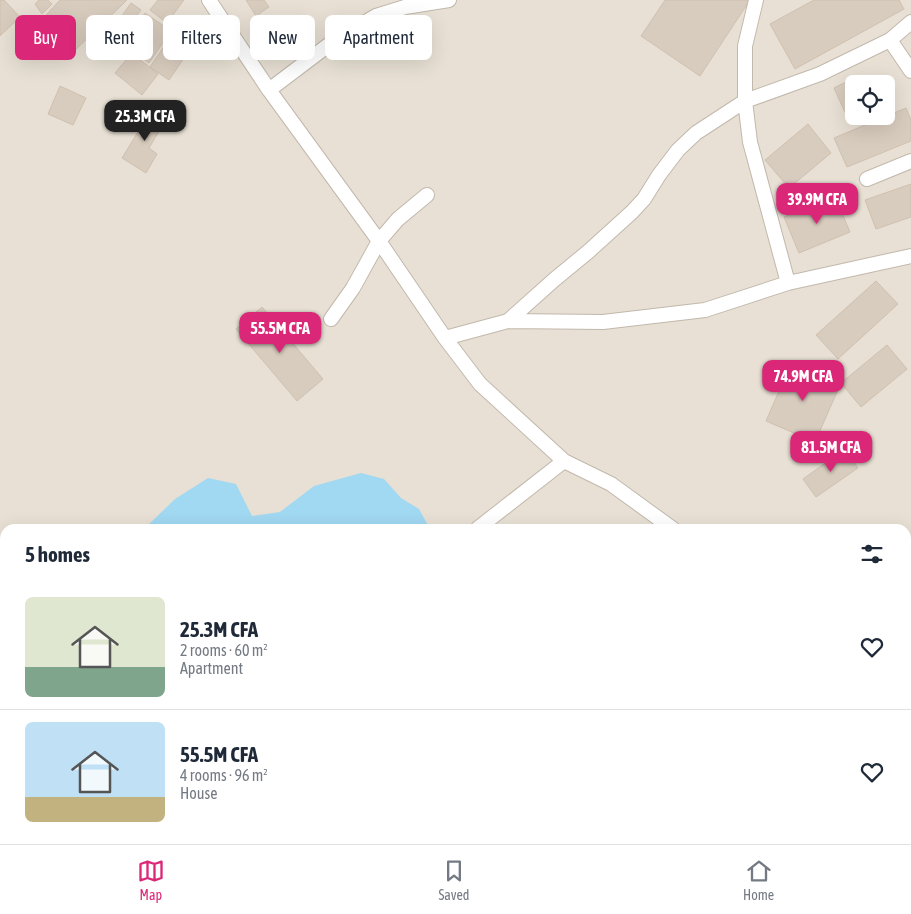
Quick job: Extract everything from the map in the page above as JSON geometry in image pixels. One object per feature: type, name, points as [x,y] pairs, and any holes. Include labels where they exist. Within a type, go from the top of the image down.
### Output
[{"type":"street","points":[[209,0],[269,90],[379,241],[444,338],[480,384],[564,461],[612,484],[666,524]]},
{"type":"street","points":[[269,90],[336,40],[376,16],[405,7],[449,0]]},
{"type":"street","points":[[756,0],[745,46],[745,101],[750,142],[788,283]]},
{"type":"street","points":[[508,321],[632,212],[644,199],[678,150],[696,133],[745,101],[820,74],[890,40],[911,22]]},
{"type":"street","points":[[890,40],[911,71]]},
{"type":"street","points":[[867,179],[911,161]]},
{"type":"street","points":[[331,319],[353,288],[379,241],[398,219],[427,195]]},
{"type":"street","points":[[444,338],[508,321],[603,322],[705,310],[788,283],[911,256]]},
{"type":"street","points":[[483,524],[564,461]]},
{"type":"shaded area","points":[[0,0],[911,0],[911,524],[0,524]]},
{"type":"water","points":[[361,473],[384,479],[401,498],[419,509],[427,524],[149,524],[175,499],[208,478],[236,484],[252,516],[280,512],[314,486]]},
{"type":"building","points":[[0,0],[4,0],[18,15],[15,15],[15,22],[0,36]]},
{"type":"building","points":[[39,0],[48,0],[52,4],[42,14],[35,4]]},
{"type":"building","points":[[60,0],[127,0],[112,15],[86,15],[86,40],[76,49],[76,15],[46,15]]},
{"type":"building","points":[[158,0],[184,0],[173,15],[163,15],[163,20],[150,10]]},
{"type":"building","points":[[246,0],[264,0],[269,7],[255,15]]},
{"type":"building","points":[[665,0],[750,0],[700,76],[641,36]]},
{"type":"building","points":[[814,0],[899,0],[904,9],[795,69],[770,24]]},
{"type":"building","points":[[131,3],[141,10],[137,15],[123,15]]},
{"type":"building","points":[[153,19],[163,25],[163,43],[153,57]]},
{"type":"building","points":[[163,48],[163,60],[183,60],[169,80],[150,67]]},
{"type":"building","points":[[126,60],[141,60],[158,74],[142,95],[115,73]]},
{"type":"building","points":[[845,82],[845,112],[834,88]]},
{"type":"building","points":[[60,86],[86,98],[73,125],[48,114]]},
{"type":"building","points":[[906,108],[911,120],[911,141],[847,167],[834,138],[865,125],[895,125],[895,113]]},
{"type":"building","points":[[152,109],[167,118],[149,148],[157,154],[146,173],[122,158]]},
{"type":"building","points":[[808,124],[831,153],[789,188],[765,160]]},
{"type":"building","points":[[911,184],[911,217],[876,229],[865,200]]},
{"type":"building","points":[[835,197],[850,232],[799,253],[784,217]]},
{"type":"building","points":[[876,281],[898,304],[838,359],[816,335]]},
{"type":"building","points":[[262,307],[323,379],[297,401],[236,329]]},
{"type":"building","points":[[887,345],[907,369],[861,407],[841,383]]},
{"type":"building","points":[[792,361],[841,383],[815,442],[766,421]]},
{"type":"building","points":[[845,449],[858,468],[816,497],[803,479]]}]
